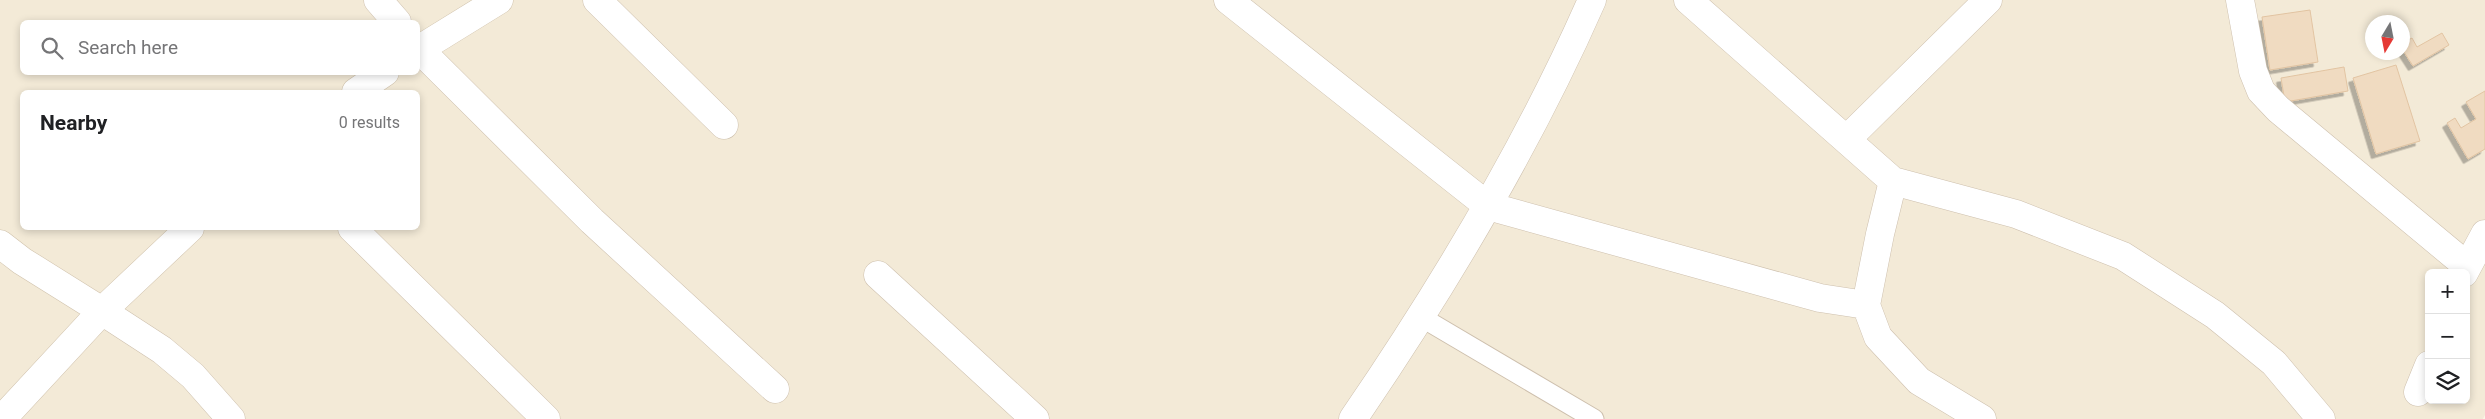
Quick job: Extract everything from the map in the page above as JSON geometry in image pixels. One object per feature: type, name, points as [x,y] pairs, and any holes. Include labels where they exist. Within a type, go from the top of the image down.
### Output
[{"type":"street","points":[[378,0],[395,20]]},
{"type":"street","points":[[420,48],[499,0]]},
{"type":"street","points":[[597,0],[724,125]]},
{"type":"street","points":[[1228,0],[1488,206],[1820,298],[1866,305]]},
{"type":"street","points":[[1353,419],[1421,317],[1488,206],[1527,137],[1568,56],[1592,0]]},
{"type":"street","points":[[1688,0],[1893,181],[2016,214],[2122,256],[2215,315],[2274,362],[2321,419]]},
{"type":"street","points":[[1847,139],[1988,0]]},
{"type":"street","points":[[2240,0],[2253,70],[2261,91],[2278,109],[2466,269],[2485,234]]},
{"type":"street","points":[[420,51],[592,221],[774,389]]},
{"type":"street","points":[[359,90],[381,75]]},
{"type":"street","points":[[1893,181],[1866,305],[1878,337],[1919,381],[1982,419]]},
{"type":"street","points":[[2,419],[102,312],[188,230]]},
{"type":"street","points":[[354,230],[546,419]]},
{"type":"street","points":[[0,244],[22,261],[162,350],[187,371],[231,419]]},
{"type":"street","points":[[878,276],[1035,419]]},
{"type":"street","points":[[2418,392],[2425,375]]},
{"type":"lane","points":[[1421,317],[1594,419]]},
{"type":"shaded area","points":[[0,0],[2485,0],[2485,415],[2483,419],[0,419]]},
{"type":"building","points":[[2310,10],[2318,62],[2270,70],[2262,17]]},
{"type":"building","points":[[2442,33],[2449,45],[2413,66],[2409,60],[2410,39],[2412,38],[2417,47]]},
{"type":"building","points":[[2396,65],[2420,141],[2376,154],[2353,78]]},
{"type":"building","points":[[2344,67],[2348,91],[2285,102],[2281,78]]},
{"type":"building","points":[[2485,91],[2485,149],[2468,159],[2447,123],[2455,118],[2461,128],[2476,119],[2466,102]]}]
